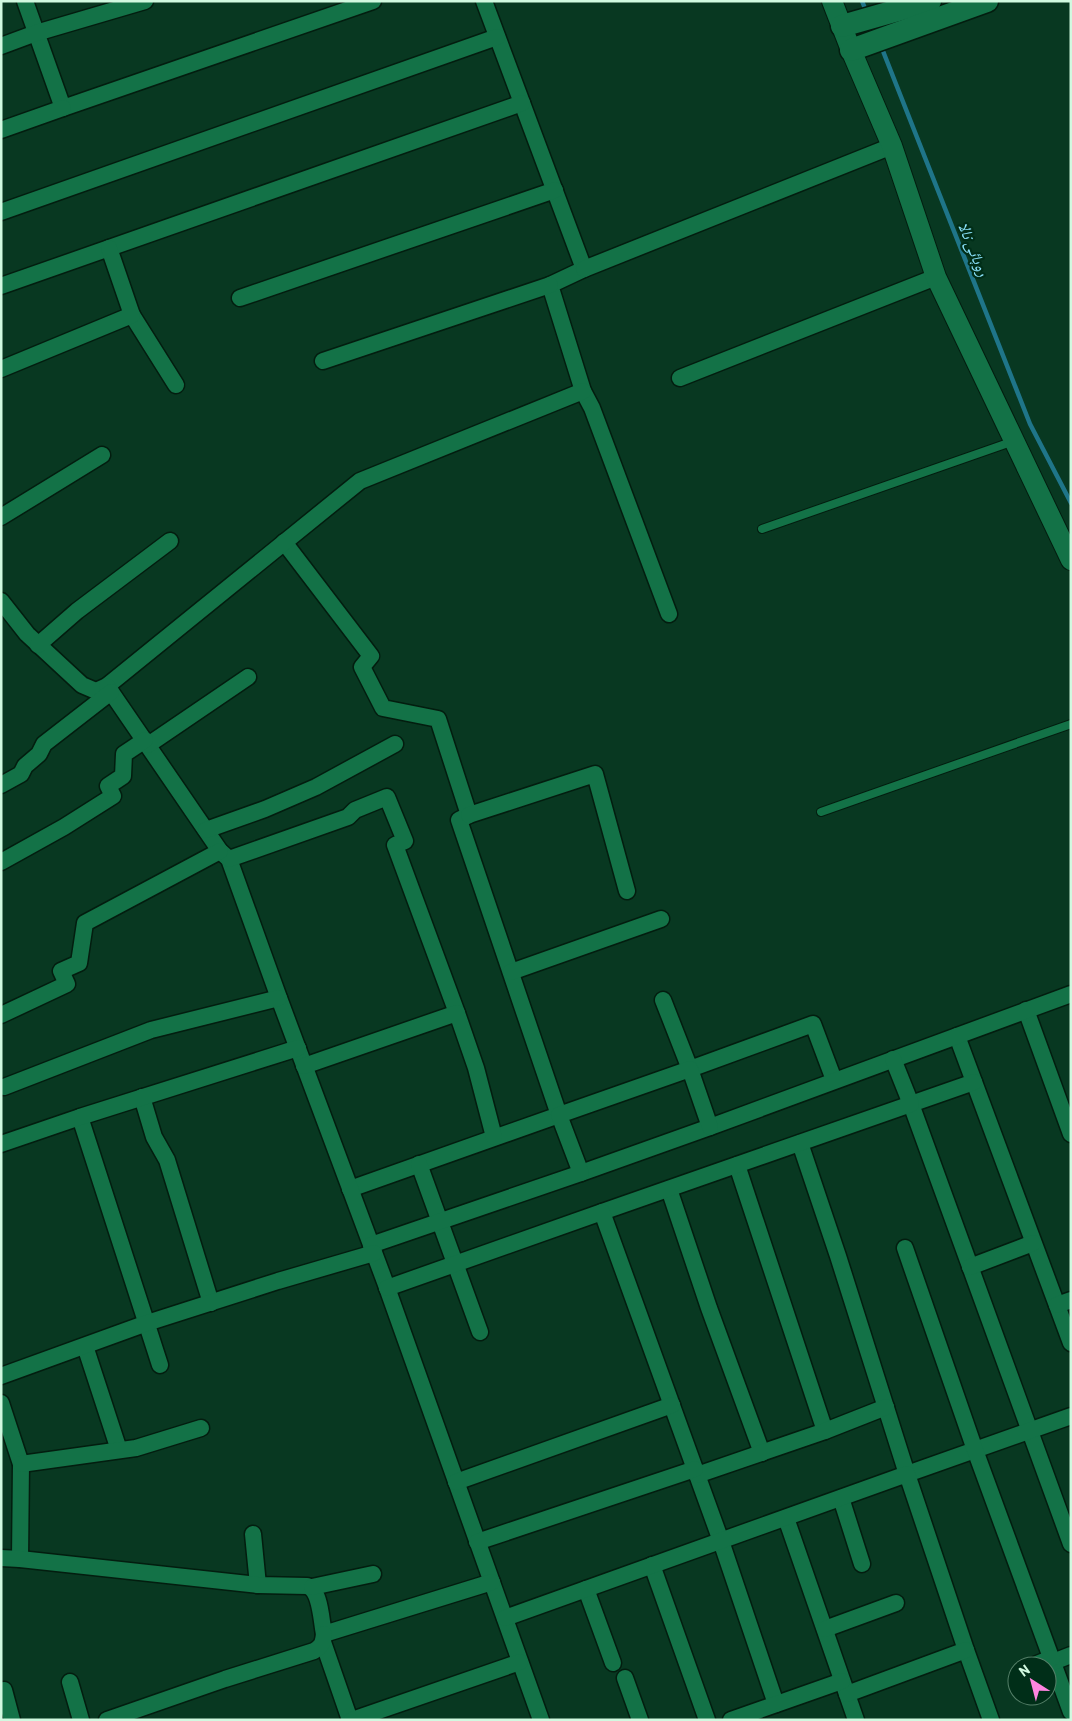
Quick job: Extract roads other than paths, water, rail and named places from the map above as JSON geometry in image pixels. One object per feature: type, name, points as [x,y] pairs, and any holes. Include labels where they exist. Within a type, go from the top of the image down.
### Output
[{"type":"main road","points":[[857,47],[930,1]]},
{"type":"main road","points":[[850,24],[904,19],[950,7],[987,1]]},
{"type":"street","points":[[25,1],[62,108]]},
{"type":"street","points":[[1,46],[36,33],[145,1]]},
{"type":"street","points":[[1,130],[373,1]]},
{"type":"street","points":[[484,1],[584,269]]},
{"type":"street","points":[[832,1],[850,24],[936,277],[1069,554]]},
{"type":"street","points":[[1,212],[497,37]]},
{"type":"street","points":[[1,286],[522,103]]},
{"type":"street","points":[[322,361],[550,286],[584,269],[892,146]]},
{"type":"street","points":[[240,298],[555,190]]},
{"type":"street","points":[[109,248],[132,315],[176,385]]},
{"type":"street","points":[[680,378],[936,277]]},
{"type":"street","points":[[550,286],[583,391],[592,408],[669,614]]},
{"type":"street","points":[[1,369],[132,315]]},
{"type":"street","points":[[1,785],[21,774],[25,766],[40,754],[44,744],[284,542],[360,481],[583,391]]},
{"type":"street","points":[[1,517],[102,455]]},
{"type":"street","points":[[38,645],[77,611],[170,541]]},
{"type":"street","points":[[284,542],[371,656],[362,667],[383,708],[438,719],[469,815]]},
{"type":"street","points":[[1,601],[27,634],[82,685],[96,691],[109,689]]},
{"type":"street","points":[[1,862],[64,827],[113,796],[108,786],[123,776],[124,754],[248,677]]},
{"type":"street","points":[[109,689],[225,855],[373,1249],[541,1720]]},
{"type":"street","points":[[206,830],[265,810],[316,788],[395,744]]},
{"type":"street","points":[[581,1173],[559,1114],[459,820],[469,815],[595,774],[627,892]]},
{"type":"street","points":[[1,1015],[67,984],[61,971],[79,963],[85,923],[225,855],[348,817],[355,810],[387,797],[405,841],[395,845],[476,1068],[494,1137]]},
{"type":"street","points":[[511,972],[660,919]]},
{"type":"street","points":[[1,1376],[146,1323],[373,1249],[440,1222],[710,1127],[1071,994]]},
{"type":"street","points":[[4,1087],[152,1030],[279,998]]},
{"type":"street","points":[[663,1000],[710,1127]]},
{"type":"street","points":[[1026,1010],[1071,1134]]},
{"type":"street","points":[[304,1066],[457,1013]]},
{"type":"street","points":[[350,1189],[814,1024],[834,1080]]},
{"type":"street","points":[[956,1036],[1034,1243],[1064,1303],[1071,1343]]},
{"type":"street","points":[[1,1144],[298,1048]]},
{"type":"street","points":[[893,1059],[1071,1544]]},
{"type":"street","points":[[387,1288],[974,1082]]},
{"type":"street","points":[[142,1097],[154,1137],[167,1160],[211,1303]]},
{"type":"street","points":[[80,1117],[160,1365]]},
{"type":"street","points":[[800,1143],[907,1474],[966,1650],[992,1720]]},
{"type":"street","points":[[419,1164],[480,1332]]},
{"type":"street","points":[[737,1165],[825,1431]]},
{"type":"street","points":[[669,1188],[762,1453]]},
{"type":"street","points":[[602,1212],[721,1541],[776,1704]]},
{"type":"street","points":[[970,1267],[1034,1243]]},
{"type":"street","points":[[905,1248],[975,1450],[1051,1656]]},
{"type":"street","points":[[84,1346],[119,1450]]},
{"type":"street","points":[[1,1402],[21,1464],[20,1558]]},
{"type":"street","points":[[456,1482],[672,1405]]},
{"type":"street","points":[[477,1542],[696,1472],[762,1453],[886,1407]]},
{"type":"street","points":[[504,1618],[1071,1416]]},
{"type":"street","points":[[21,1464],[136,1448],[200,1428]]},
{"type":"street","points":[[841,1498],[862,1564]]},
{"type":"street","points":[[786,1518],[856,1720]]},
{"type":"street","points":[[253,1534],[258,1585]]},
{"type":"street","points":[[1,1558],[20,1558],[258,1585],[312,1587],[373,1574]]},
{"type":"street","points":[[652,1565],[707,1720]]},
{"type":"street","points":[[324,1638],[492,1582]]},
{"type":"street","points":[[312,1587],[317,1595],[324,1638],[351,1720],[520,1662]]},
{"type":"street","points":[[586,1588],[613,1663]]},
{"type":"street","points":[[825,1629],[896,1603]]},
{"type":"street","points":[[107,1720],[225,1679],[314,1651],[321,1647],[324,1638]]},
{"type":"street","points":[[731,1720],[776,1704],[845,1687],[966,1650]]},
{"type":"street","points":[[1057,1659],[1071,1655]]},
{"type":"street","points":[[1057,1674],[1071,1712]]},
{"type":"street","points":[[625,1678],[640,1720]]},
{"type":"street","points":[[70,1682],[81,1720]]},
{"type":"street","points":[[4,1690],[12,1720]]},
{"type":"lane","points":[[762,529],[1014,441]]},
{"type":"lane","points":[[821,812],[1071,724]]},
{"type":"waterway","name":"روہائی نالا","points":[[862,1],[866,11]]},
{"type":"waterway","name":"روہائی نالا","points":[[881,46],[1030,424],[1071,503]]}]
